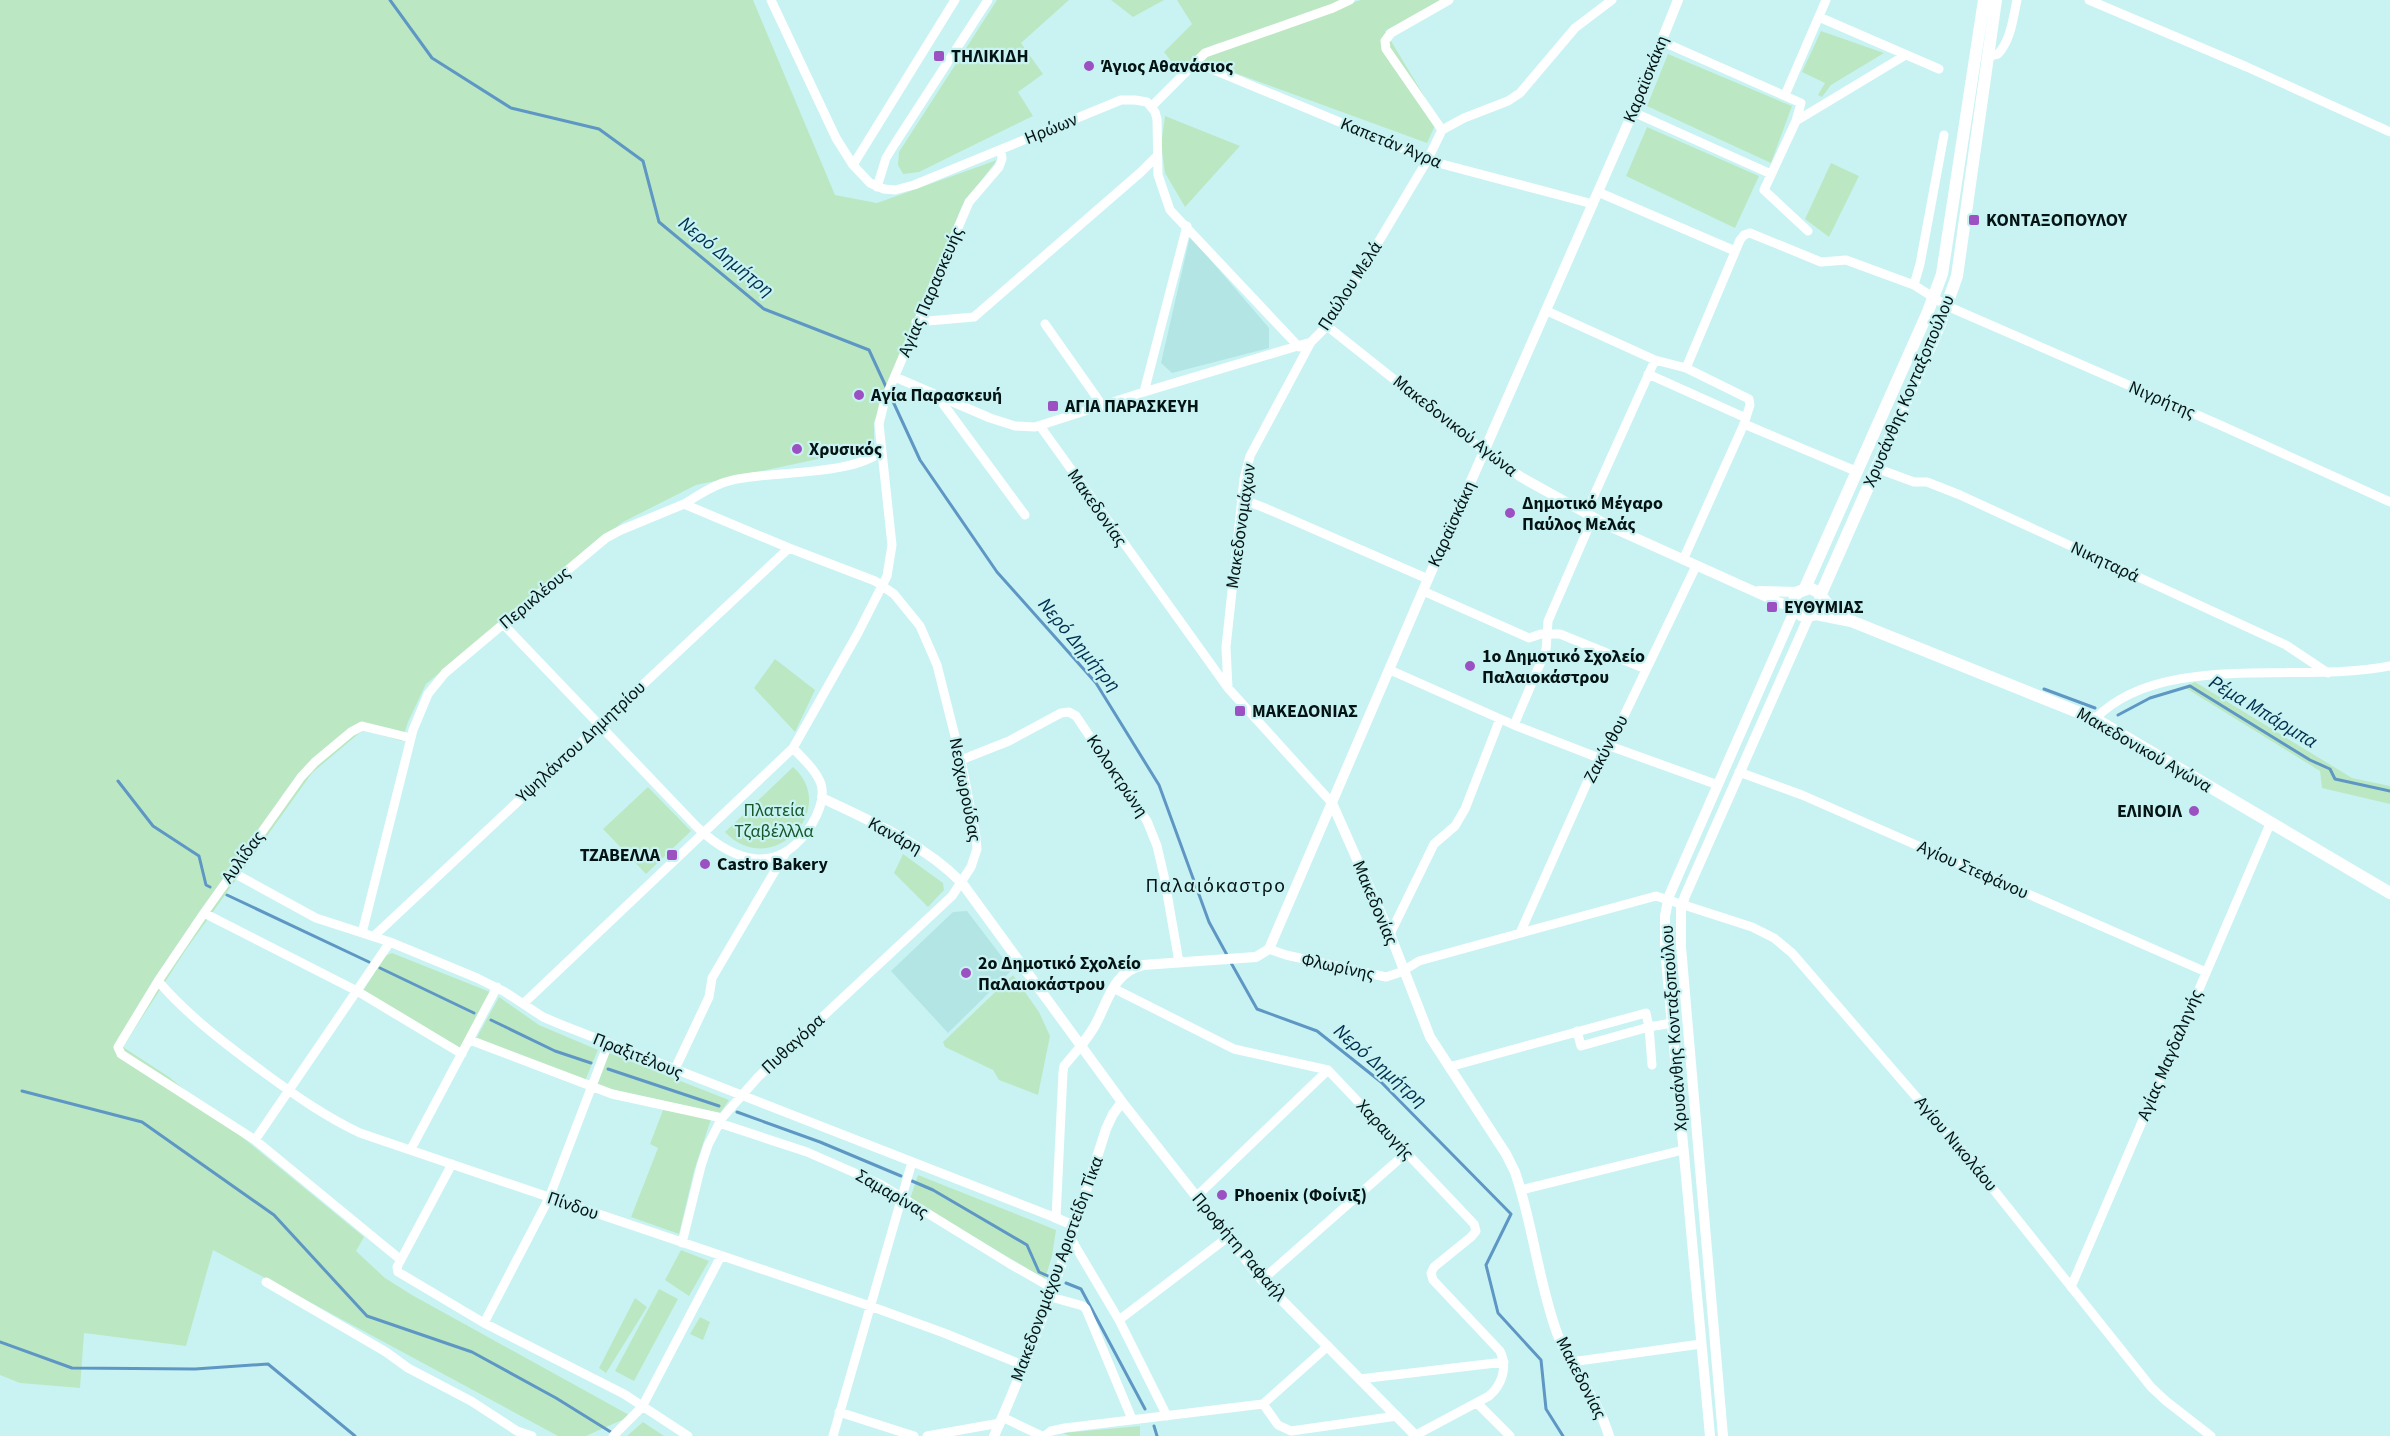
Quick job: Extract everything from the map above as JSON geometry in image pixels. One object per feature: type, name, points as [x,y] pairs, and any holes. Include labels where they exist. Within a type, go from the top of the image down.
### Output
[{"type":"main road","name":"Χρυσάνθης Κονταξοπούλου","points":[[1802,590],[1858,472],[1934,298],[1946,253],[1984,0]]},
{"type":"main road","name":"Χρυσάνθης Κονταξοπούλου","points":[[1821,597],[1947,306],[1957,276],[1996,0]]},
{"type":"main road","points":[[1814,589],[1827,605],[1851,621],[1801,615],[1795,607],[1794,598],[1802,590],[1814,589]]},
{"type":"main road","points":[[1813,615],[1821,607],[1821,597]]},
{"type":"main road","name":"Μακεδονικού Αγώνα","points":[[1851,621],[2095,719],[2390,893]]},
{"type":"street","points":[[771,0],[836,138],[853,165],[865,179],[876,187],[886,158],[988,0]]},
{"type":"street","points":[[853,165],[955,0]]},
{"type":"street","points":[[1299,346],[1170,210],[1158,175],[1157,119],[1152,106],[1205,53],[1268,32],[1350,0]]},
{"type":"street","points":[[1449,0],[1391,33],[1385,41],[1386,49],[1442,130],[1464,118],[1508,101],[1520,93],[1569,34],[1612,0]]},
{"type":"street","points":[[1593,0],[1599,9]]},
{"type":"street","name":"Καραϊσκάκη","points":[[1269,949],[1633,112],[1678,0]]},
{"type":"street","points":[[1785,94],[1826,0]]},
{"type":"street","points":[[1989,56],[1998,54],[2003,48],[2011,29],[2017,0]]},
{"type":"street","points":[[2089,0],[2211,51],[2390,132]]},
{"type":"street","points":[[1819,17],[1938,69]]},
{"type":"street","points":[[1661,41],[1801,103],[1796,122],[1764,190],[1808,231]]},
{"type":"street","points":[[1796,122],[1904,56]]},
{"type":"street","name":"Καπετάν Άγρα","points":[[1195,63],[1428,159],[1593,204]]},
{"type":"street","name":"Ηρώων","points":[[876,187],[890,190],[904,188],[1121,100],[1147,102],[1152,106]]},
{"type":"street","points":[[1633,112],[1771,174]]},
{"type":"street","name":"Παύλου Μελά","points":[[895,377],[1014,426],[1040,426],[1311,342],[1327,326],[1428,159],[1442,130]]},
{"type":"street","points":[[1914,285],[1944,135]]},
{"type":"street","name":"Αγίας Παρασκευής","points":[[523,1004],[793,748],[883,585],[892,545],[880,418],[916,322],[969,202],[1001,163],[1001,150]]},
{"type":"street","points":[[916,322],[974,317],[1157,156]]},
{"type":"street","points":[[1598,192],[1735,252],[1686,368]]},
{"type":"street","points":[[1144,392],[1187,226]]},
{"type":"street","name":"Νιγρήτης","points":[[1735,252],[1746,233],[1758,235],[1821,262],[1846,260],[1914,285],[1947,306],[2230,429],[2390,502]]},
{"type":"street","points":[[1547,311],[1655,360],[1686,368],[1747,396],[1750,405],[1745,421],[1683,560]]},
{"type":"street","points":[[1045,324],[1102,405]]},
{"type":"street","name":"Μακεδονικού Αγώνα","points":[[1327,326],[1510,471],[1589,515],[1683,560],[1780,603],[1795,607]]},
{"type":"street","name":"Μακεδονομάχων","points":[[1228,688],[1226,647],[1241,499],[1250,456],[1311,342]]},
{"type":"street","points":[[1514,725],[1546,650],[1548,621],[1589,515],[1655,360]]},
{"type":"street","points":[[1648,374],[1858,472]]},
{"type":"street","points":[[937,395],[1025,515]]},
{"type":"street","name":"Μακεδονίας","points":[[1040,426],[1228,688],[1332,803],[1390,934],[1430,1037],[1506,1154],[1521,1190],[1551,1313],[1560,1339],[1598,1407],[1609,1436]]},
{"type":"street","name":"Περικλέους","points":[[362,933],[411,738],[422,705],[433,686],[445,673],[606,538],[621,530],[684,504],[728,481],[805,472],[862,462],[882,451]]},
{"type":"street","name":"Νικηταρά","points":[[1876,468],[1914,482],[1927,482],[1971,500],[2286,645],[2328,673]]},
{"type":"street","points":[[1241,499],[1428,579]]},
{"type":"street","points":[[684,504],[883,585]]},
{"type":"street","name":"Υψηλάντου Δημητρίου","points":[[374,936],[789,548]]},
{"type":"street","name":"Ζακύνθου","points":[[1520,933],[1599,758],[1621,722],[1696,566]]},
{"type":"street","name":"Νεοχωρούδας","points":[[883,585],[906,607],[929,642],[939,670],[961,760],[977,845],[971,867],[962,883]]},
{"type":"street","name":"Μακεδονικού Αγώνα","points":[[1753,591],[1802,590]]},
{"type":"street","points":[[1423,591],[1529,638],[1560,634],[1646,669]]},
{"type":"street","name":"Χρυσάνθης Κονταξοπούλου","points":[[1710,1436],[1665,949],[1665,916],[1668,899],[1795,607]]},
{"type":"street","name":"Χρυσάνθης Κονταξοπούλου","points":[[1723,1436],[1681,947],[1682,904],[1739,772],[1813,615]]},
{"type":"street","points":[[504,625],[716,844],[744,858],[768,859],[786,852]]},
{"type":"street","points":[[2095,719],[2122,698],[2173,680],[2221,674],[2328,673],[2390,666]]},
{"type":"street","points":[[1390,669],[1514,725],[1599,758]]},
{"type":"street","name":"Κολοκτρώνη","points":[[961,760],[1009,741],[1062,713],[1069,712],[1076,716],[1147,821],[1164,876],[1179,962]]},
{"type":"street","points":[[1390,934],[1434,844],[1455,826],[1465,809],[1500,719]]},
{"type":"street","name":"Αυλίδας","points":[[255,1140],[121,1054],[118,1049],[119,1043],[232,872],[309,768],[351,732],[365,726],[411,738]]},
{"type":"street","points":[[1607,746],[1718,786]]},
{"type":"street","points":[[674,1071],[709,997],[712,978],[786,852],[807,833],[816,817],[822,798],[822,787],[817,776],[793,748]]},
{"type":"street","name":"Αγίου Στεφάνου","points":[[1739,772],[1802,795],[2206,972]]},
{"type":"street","name":"Κανάρη","points":[[822,798],[913,845],[948,869],[962,883]]},
{"type":"street","name":"Αγίας Μαγδαληνής","points":[[2071,1287],[2270,824]]},
{"type":"street","name":"Πραξιτέλους","points":[[232,872],[304,913],[390,942],[497,987],[549,1020],[674,1071],[1056,1218]]},
{"type":"street","points":[[962,883],[1122,1102]]},
{"type":"street","name":"Πυθαγόρα","points":[[682,1243],[701,1166],[720,1120],[739,1096],[952,896],[962,883]]},
{"type":"street","name":"Φλωρίνης","points":[[1269,949],[1286,956],[1389,977],[1419,961],[1647,897],[1658,896],[1668,899]]},
{"type":"street","name":"Αγίου Νικολάου","points":[[1668,899],[1752,927],[1792,952],[1962,1150],[2151,1387],[2211,1436]]},
{"type":"street","points":[[204,913],[357,991],[462,1054]]},
{"type":"street","points":[[390,942],[255,1140],[401,1260]]},
{"type":"street","points":[[1075,1226],[1056,1218],[1064,1066],[1094,1028],[1121,976],[1134,967],[1260,956],[1269,949]]},
{"type":"street","name":"Πίνδου","points":[[158,981],[183,1007],[227,1044],[290,1091],[348,1128],[870,1306],[1025,1366]]},
{"type":"street","points":[[411,1149],[497,987]]},
{"type":"street","points":[[1113,988],[1234,1049],[1328,1070]]},
{"type":"street","points":[[1449,1067],[1646,1013],[1652,1065]]},
{"type":"street","points":[[1577,1032],[1581,1046],[1672,1023]]},
{"type":"street","name":"Σαμαρίνας","points":[[470,1040],[591,1087],[720,1120],[822,1157],[880,1184],[1052,1293],[1083,1306],[1132,1419]]},
{"type":"street","points":[[484,1323],[549,1198],[608,1044]]},
{"type":"street","points":[[1197,1196],[1328,1070]]},
{"type":"street","name":"Χαραυγής","points":[[1328,1070],[1474,1224],[1476,1231],[1471,1237],[1434,1267],[1431,1273],[1433,1280],[1500,1351],[1504,1362]]},
{"type":"street","name":"Προφήτη Ραφαήλ","points":[[1122,1102],[1262,1281],[1415,1436]]},
{"type":"street","name":"Μακεδονομάχου Αριστείδη Τίκα","points":[[994,1436],[1025,1366],[1052,1293],[1106,1129],[1122,1102]]},
{"type":"street","points":[[1521,1190],[1683,1150]]},
{"type":"street","points":[[1262,1281],[1406,1153]]},
{"type":"street","points":[[833,1436],[912,1162]]},
{"type":"street","points":[[452,1164],[396,1270],[402,1276],[484,1323],[614,1389],[688,1436]]},
{"type":"street","points":[[1119,1320],[1228,1236]]},
{"type":"street","points":[[1071,1239],[1119,1320],[1167,1416]]},
{"type":"street","points":[[614,1436],[642,1407],[721,1256]]},
{"type":"street","points":[[266,1282],[386,1352],[408,1368],[471,1401],[517,1431],[532,1436]]},
{"type":"street","points":[[1571,1362],[1701,1344]]},
{"type":"street","points":[[927,1436],[1001,1420],[1043,1436],[1055,1430],[1263,1404],[1328,1346]]},
{"type":"street","points":[[1360,1379],[1504,1362],[1498,1388],[1477,1403],[1415,1436]]},
{"type":"street","points":[[1477,1403],[1510,1436]]},
{"type":"street","points":[[1263,1404],[1278,1425],[1292,1431],[1397,1416]]},
{"type":"street","points":[[839,1412],[914,1436]]},
{"type":"shaded area","points":[[1190,236],[1269,328],[1269,348],[1172,373],[1161,363]]},
{"type":"shaded area","points":[[967,911],[1012,970],[948,1033],[891,971],[953,912]]},
{"type":"green space","points":[[0,0],[753,0],[835,195],[877,203],[997,160],[962,206],[874,422],[874,447],[696,485],[623,522],[426,684],[408,722],[402,741],[363,730],[312,773],[185,951],[123,1047],[169,1077],[364,1237],[356,1251],[385,1278],[631,1416],[586,1436],[558,1436],[213,1250],[186,1346],[84,1333],[80,1388],[20,1383],[0,1375]]},
{"type":"green space","points":[[997,0],[1069,0],[1021,43],[1043,74],[1018,92],[1033,116],[919,172],[903,174],[898,165],[899,152]]},
{"type":"green space","points":[[1111,0],[1164,0],[1133,17]]},
{"type":"green space","points":[[1177,0],[1354,0],[1241,36],[1361,0],[1442,0],[1385,31],[1438,119],[1427,143],[1205,62],[1195,62],[1221,42],[1209,47],[1180,73],[1164,52],[1192,24]]},
{"type":"green space","points":[[1821,31],[1884,53],[1831,85],[1822,97],[1818,95],[1825,83],[1802,72]]},
{"type":"green space","points":[[1668,54],[1792,106],[1771,163],[1647,106]]},
{"type":"green space","points":[[1165,116],[1240,146],[1185,207],[1165,173],[1161,145]]},
{"type":"green space","points":[[1647,127],[1759,176],[1735,228],[1626,176]]},
{"type":"green space","points":[[1831,163],[1859,176],[1829,237],[1805,219]]},
{"type":"green space","points":[[775,659],[815,690],[795,732],[754,688]]},
{"type":"green space","points":[[2195,682],[2352,778],[2390,786],[2390,804],[2322,788],[2320,771],[2184,687]]},
{"type":"green space","name":"Πλατεία Τζαβέλλλα","points":[[793,767],[806,784],[809,802],[805,819],[794,834],[779,844],[762,848],[743,845],[725,832]]},
{"type":"green space","points":[[648,787],[691,831],[646,874],[603,829]]},
{"type":"green space","points":[[903,854],[943,883],[944,890],[928,907],[894,873]]},
{"type":"green space","points":[[392,953],[490,992],[460,1048],[363,991],[385,956]]},
{"type":"green space","points":[[1013,975],[1039,1012],[1050,1036],[1038,1095],[999,1080],[993,1070],[945,1047],[943,1042]]},
{"type":"green space","points":[[499,997],[539,1025],[598,1050],[585,1081],[476,1039]]},
{"type":"green space","points":[[609,1053],[729,1100],[720,1113],[597,1086]]},
{"type":"green space","points":[[663,1110],[711,1119],[694,1171],[679,1234],[631,1217],[658,1148],[650,1144]]},
{"type":"green space","points":[[918,1175],[1056,1230],[1045,1279],[910,1199]]},
{"type":"green space","points":[[681,1250],[709,1261],[689,1296],[665,1280]]},
{"type":"green space","points":[[659,1289],[678,1299],[634,1381],[615,1371]]},
{"type":"green space","points":[[635,1298],[647,1307],[606,1373],[599,1368]]},
{"type":"green space","points":[[700,1317],[710,1322],[703,1340],[690,1334]]},
{"type":"green space","points":[[643,1422],[664,1436],[627,1436]]},
{"type":"green space","points":[[1140,1426],[1140,1436],[1070,1436],[1063,1433]]},
{"type":"waterway","name":"Νερό Δημήτρη","points":[[390,0],[432,58],[511,108],[599,129],[643,161],[659,222],[764,309],[869,350],[887,389]]},
{"type":"waterway","name":"Νερό Δημήτρη","points":[[890,395],[920,460],[997,572],[1096,683],[1159,785],[1209,922],[1227,955]]},
{"type":"waterway","name":"Ρέμα Μπάρμπα","points":[[2118,715],[2150,698],[2190,686],[2310,760],[2330,769],[2335,779],[2390,791]]},
{"type":"waterway","name":"Ρέμα Μπάρμπα","points":[[2044,689],[2095,708]]},
{"type":"waterway","points":[[118,781],[153,826],[199,856],[206,885],[210,887]]},
{"type":"waterway","points":[[227,895],[369,962]]},
{"type":"waterway","name":"Νερό Δημήτρη","points":[[1230,961],[1257,1009],[1317,1031],[1381,1082],[1511,1214],[1486,1265],[1498,1313],[1541,1360],[1546,1409],[1563,1436]]},
{"type":"waterway","points":[[380,968],[474,1013]]},
{"type":"waterway","points":[[491,1020],[555,1051],[591,1063]]},
{"type":"waterway","points":[[608,1069],[719,1106]]},
{"type":"waterway","points":[[22,1091],[142,1122],[274,1215],[367,1316],[472,1352],[556,1398],[614,1434]]},
{"type":"waterway","points":[[737,1112],[820,1142],[901,1176]]},
{"type":"waterway","points":[[912,1181],[933,1190],[1027,1245],[1039,1272],[1048,1276]]},
{"type":"waterway","points":[[1066,1283],[1081,1289],[1145,1409]]},
{"type":"waterway","points":[[0,1342],[72,1368],[195,1369],[268,1364],[355,1436]]},
{"type":"waterway","points":[[1154,1426],[1157,1436]]},
{"type":"place","name":"ΤΗΛΙΚΙΔΗ","points":[[939,56]]},
{"type":"place","name":"Άγιος Αθανάσιος","points":[[1089,66]]},
{"type":"place","name":"ΚΟΝΤΑΞΟΠΟΥΛΟΥ","points":[[1974,220]]},
{"type":"place","name":"Αγία Παρασκευή","points":[[859,395]]},
{"type":"place","name":"ΑΓΙΑ ΠΑΡΑΣΚΕΥΗ","points":[[1053,406]]},
{"type":"place","name":"Χρυσικός","points":[[797,449]]},
{"type":"place","name":"Δημοτικό Μέγαρο Παύλος Μελάς","points":[[1510,513]]},
{"type":"place","name":"ΕΥΘΥΜΙΑΣ","points":[[1772,607]]},
{"type":"place","name":"1ο Δημοτικό Σχολείο Παλαιοκάστρου","points":[[1470,666]]},
{"type":"place","name":"ΜΑΚΕΔΟΝΙΑΣ","points":[[1240,711]]},
{"type":"place","name":"ΕΛΙΝΟΙΛ","points":[[2194,811]]},
{"type":"place","name":"ΤΖΑΒΕΛΛΑ","points":[[672,855]]},
{"type":"place","name":"Castro Bakery","points":[[705,864]]},
{"type":"place","name":"2ο Δημοτικό Σχολείο Παλαιοκάστρου","points":[[966,973]]},
{"type":"place","name":"Phoenix (Φοίνιξ)","points":[[1222,1195]]},
{"type":"district","name":"Παλαιόκαστρο","points":[[1216,886]]}]
